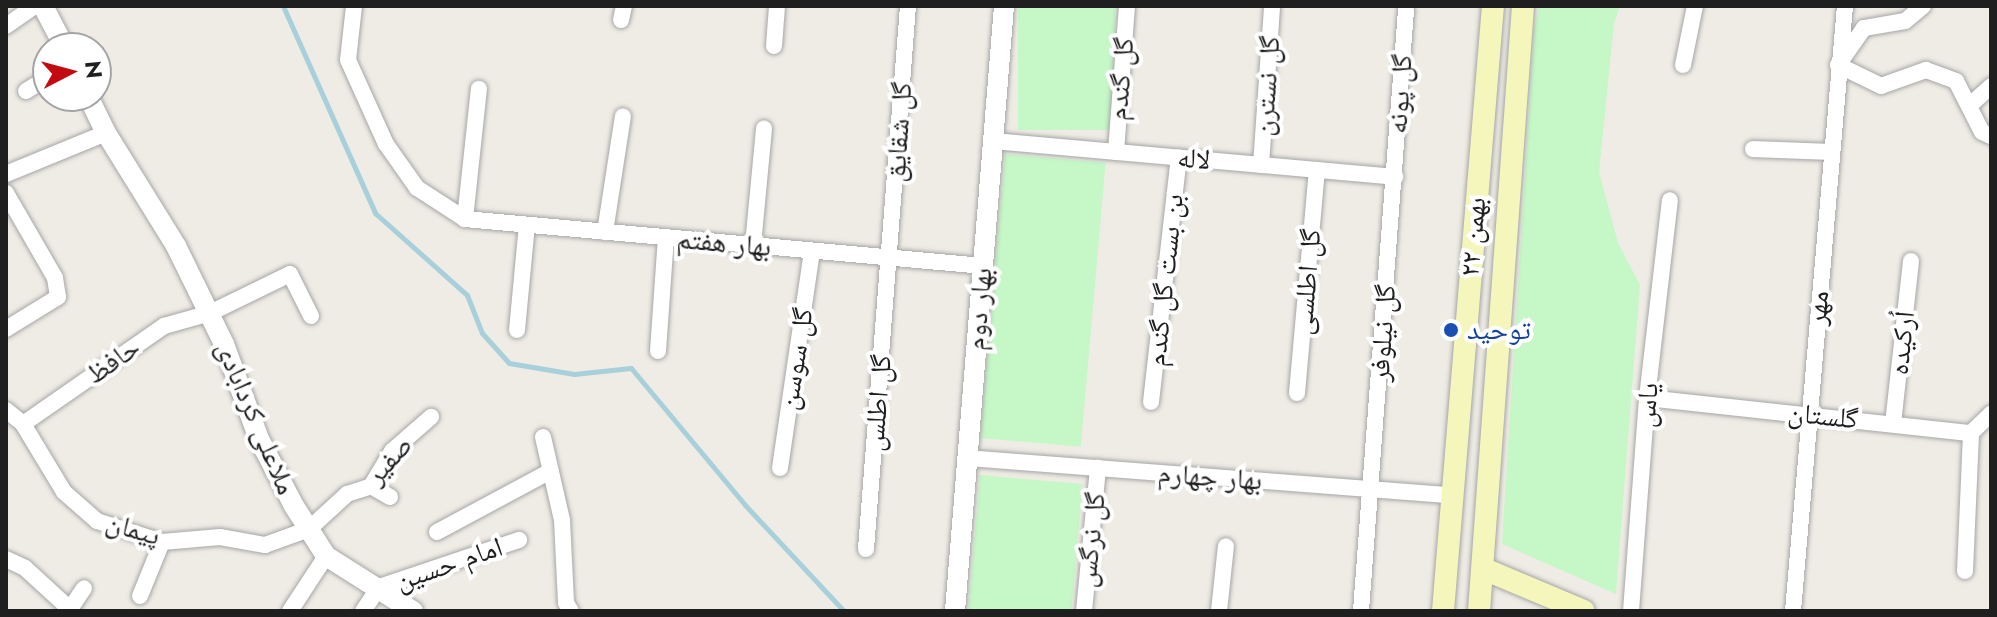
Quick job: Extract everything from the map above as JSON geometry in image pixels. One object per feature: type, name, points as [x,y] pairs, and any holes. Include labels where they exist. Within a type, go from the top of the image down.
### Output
[{"type":"main road","name":"۲۲ بهمن","points":[[1443,611],[1493,6]]},
{"type":"main road","name":"۲۲ بهمن","points":[[1479,611],[1523,6]]},
{"type":"main road","points":[[1484,569],[1584,611]]},
{"type":"street","points":[[6,26],[35,6]]},
{"type":"street","points":[[43,6],[57,32]]},
{"type":"street","points":[[354,6],[348,60],[386,144],[417,188],[465,219],[479,89]]},
{"type":"street","points":[[774,46],[777,6]]},
{"type":"street","name":"گل شقایق","points":[[890,258],[908,6]]},
{"type":"street","name":"بهار دوم","points":[[955,611],[1004,6]]},
{"type":"street","name":"گل گندم","points":[[1116,152],[1127,6]]},
{"type":"street","name":"گل نسترن","points":[[1261,165],[1272,6]]},
{"type":"street","points":[[1683,65],[1695,6]]},
{"type":"street","name":"مهر","points":[[1793,611],[1845,6]]},
{"type":"street","points":[[1923,6],[1905,21],[1864,28],[1838,65],[1881,86],[1926,70],[1956,81],[1982,132],[1991,136]]},
{"type":"street","name":"گل پونه","points":[[1395,177],[1406,10]]},
{"type":"street","points":[[1969,106],[1991,86]]},
{"type":"street","points":[[26,91],[32,87]]},
{"type":"street","name":"ملاعلی کردابادی","points":[[96,112],[176,246],[210,313],[259,439],[326,556],[413,611]]},
{"type":"street","points":[[605,232],[623,116]]},
{"type":"street","points":[[753,245],[764,129]]},
{"type":"street","points":[[8,169],[106,133]]},
{"type":"street","name":"لاله","points":[[993,141],[1395,177]]},
{"type":"street","points":[[1753,149],[1831,152]]},
{"type":"street","name":"بن بست گل گندم","points":[[1151,402],[1179,158]]},
{"type":"street","name":"گل اطلسی","points":[[1297,393],[1317,170]]},
{"type":"street","name":"گل نیلوفر","points":[[1361,611],[1395,177]]},
{"type":"street","points":[[6,193],[55,278],[58,297],[6,329]]},
{"type":"street","name":"یاس","points":[[1631,611],[1647,398],[1670,200]]},
{"type":"street","name":"بهار هفتم","points":[[465,219],[983,266]]},
{"type":"street","points":[[517,330],[527,225]]},
{"type":"street","points":[[658,351],[666,237]]},
{"type":"street","name":"گل سوسن","points":[[780,468],[812,251]]},
{"type":"street","name":"گل اطلس","points":[[866,549],[890,258]]},
{"type":"street","name":"اُرکیده","points":[[1893,424],[1911,261]]},
{"type":"street","name":"حافظ","points":[[23,424],[164,326],[210,313],[290,274],[311,316]]},
{"type":"street","name":"گلستان","points":[[1647,398],[1971,433]]},
{"type":"street","name":"پیمان","points":[[6,410],[23,424],[64,492],[97,521],[162,542],[220,537],[265,545],[309,529]]},
{"type":"street","points":[[1965,571],[1971,433],[1991,414]]},
{"type":"street","name":"صفیر","points":[[309,529],[347,494],[371,486],[392,451],[431,417]]},
{"type":"street","points":[[543,437],[562,520],[566,603],[571,611]]},
{"type":"street","name":"بهار چهارم","points":[[967,458],[1452,495]]},
{"type":"street","name":"گل نرگس","points":[[1084,611],[1098,468]]},
{"type":"street","points":[[437,532],[551,471]]},
{"type":"street","points":[[371,486],[390,497]]},
{"type":"street","name":"امام حسین","points":[[379,587],[519,540]]},
{"type":"street","points":[[140,596],[162,542]]},
{"type":"street","points":[[1219,611],[1226,546]]},
{"type":"street","points":[[290,611],[326,556]]},
{"type":"street","points":[[6,559],[25,568],[71,610],[84,588]]},
{"type":"street","points":[[363,611],[379,587]]},
{"type":"green space","points":[[1018,6],[1115,6],[1115,130],[1018,130]]},
{"type":"green space","points":[[1539,6],[1620,6],[1614,23],[1599,172],[1618,243],[1640,285],[1616,594],[1502,544],[1534,29]]},
{"type":"green space","points":[[1005,154],[1106,163],[1081,447],[980,438]]},
{"type":"green space","points":[[980,475],[1083,484],[1071,611],[968,610]]},
{"type":"waterway","points":[[283,6],[375,213],[467,295],[482,333],[509,363],[574,374],[631,368],[745,505],[844,611]]},
{"type":"place","name":"توحید","points":[[1451,330]]}]
